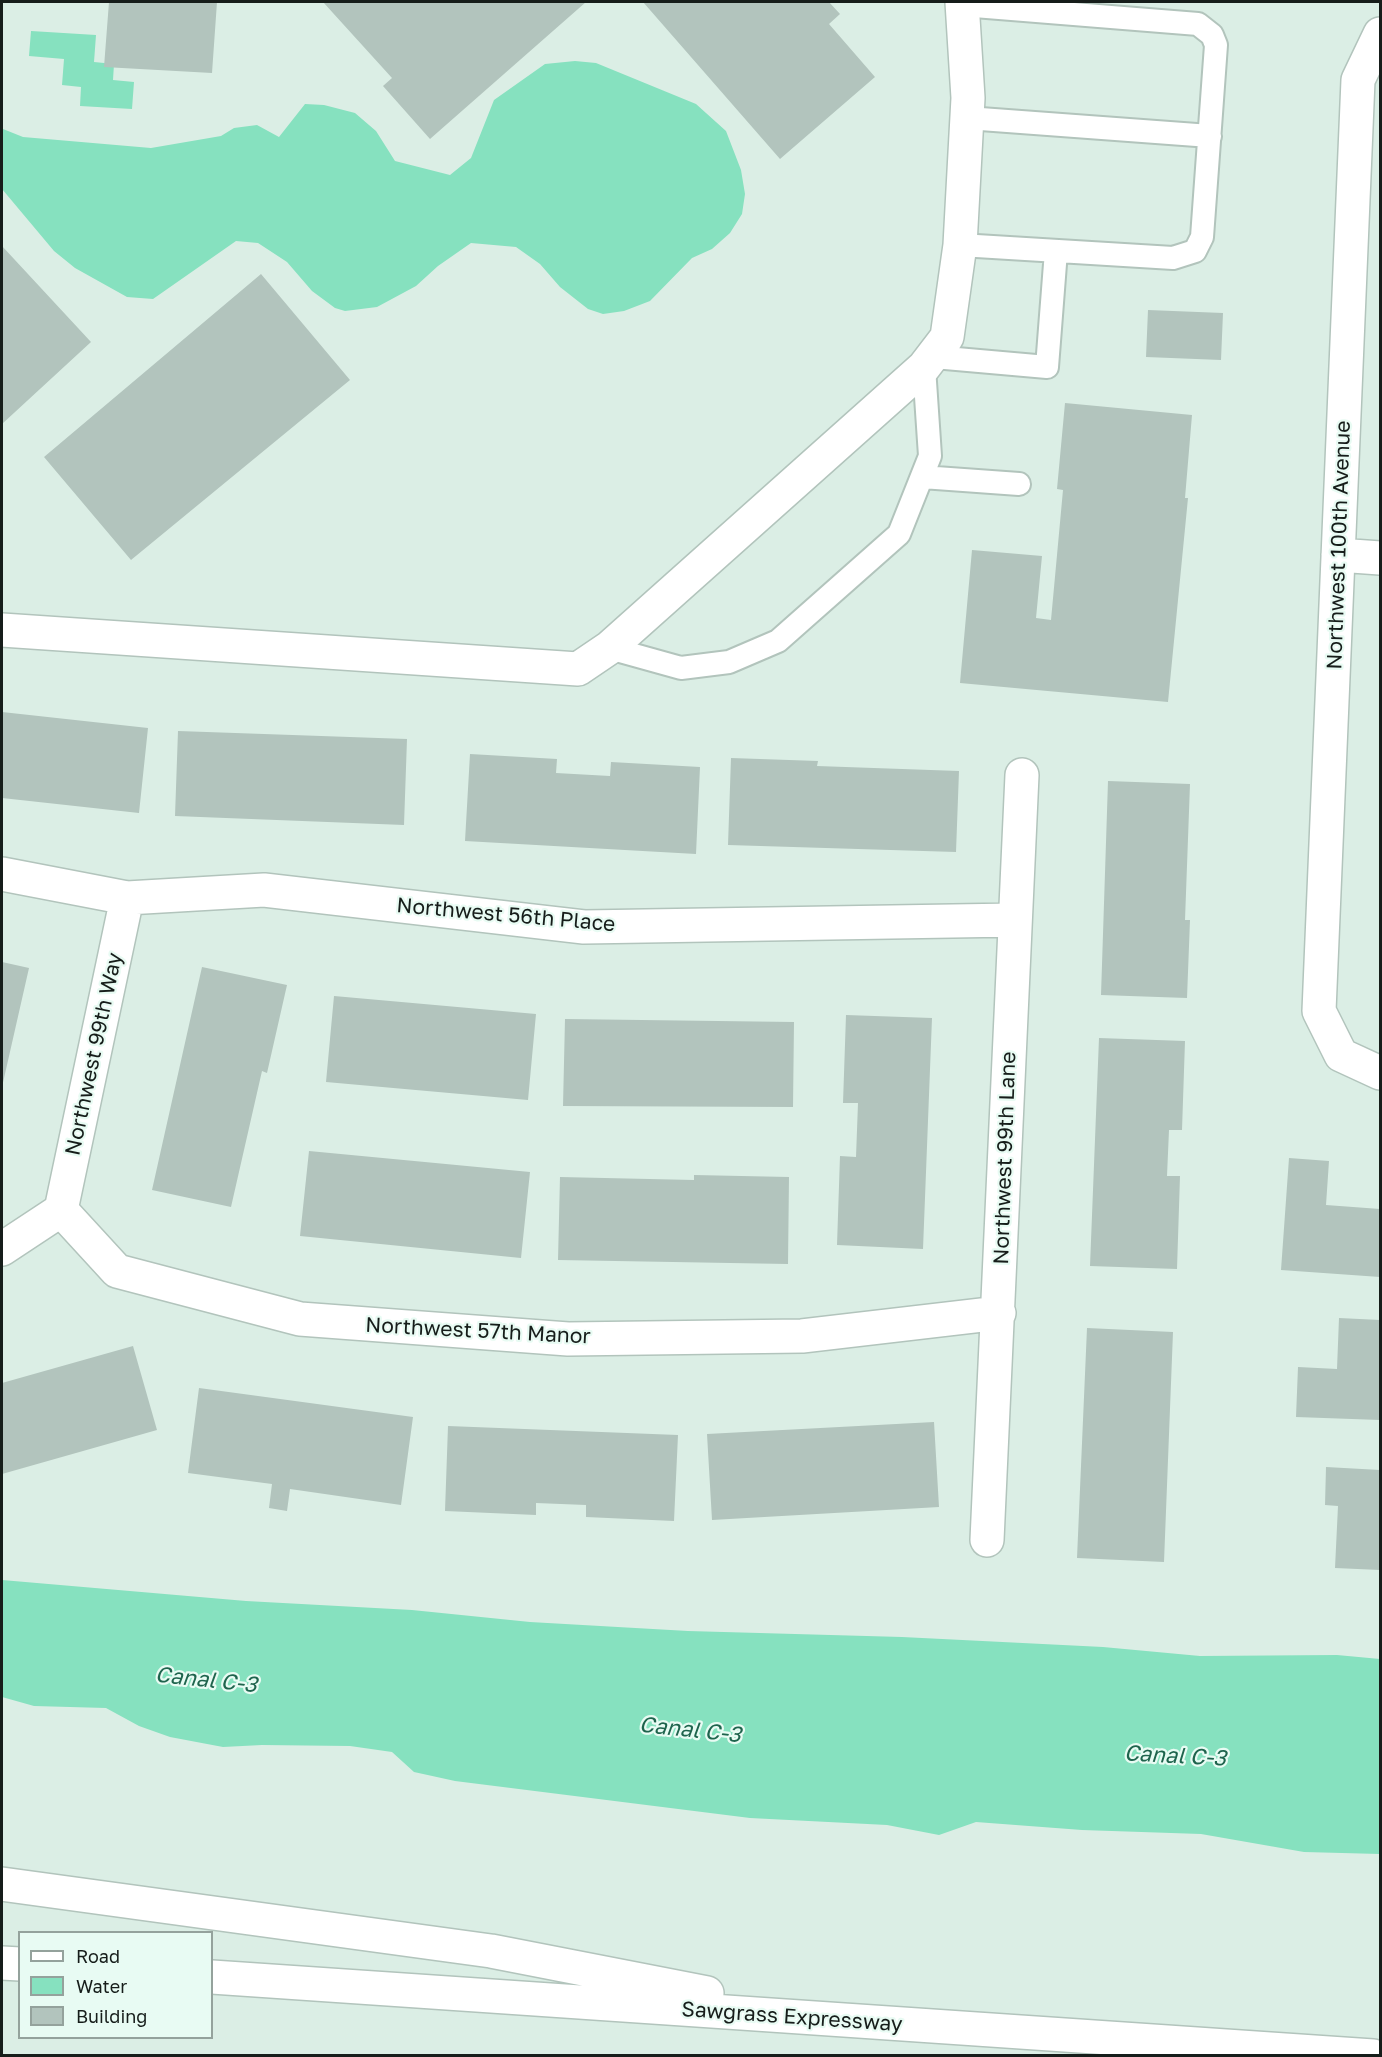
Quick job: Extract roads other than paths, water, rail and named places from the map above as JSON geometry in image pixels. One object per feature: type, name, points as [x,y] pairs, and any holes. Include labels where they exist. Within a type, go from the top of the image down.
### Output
[{"type":"main road","points":[[2,630],[578,669],[609,648],[929,362],[947,337],[960,245],[968,98],[962,4]]},
{"type":"main road","name":"Northwest 100th Avenue","points":[[1380,34],[1358,80],[1319,1011],[1341,1055],[1380,1073]]},
{"type":"main road","points":[[1338,555],[1380,558]]},
{"type":"main road","name":"Northwest 99th Lane","points":[[987,1540],[1022,775]]},
{"type":"main road","name":"Northwest 56th Place","points":[[2,874],[127,898],[264,890],[584,927],[1014,920]]},
{"type":"main road","name":"Northwest 99th Way","points":[[62,1210],[127,898]]},
{"type":"main road","points":[[2,1249],[62,1210]]},
{"type":"main road","name":"Northwest 57th Manor","points":[[62,1210],[117,1271],[300,1319],[568,1339],[802,1336],[999,1312]]},
{"type":"main road","points":[[2,1884],[491,1951],[844,2020]]},
{"type":"main road","points":[[2,1963],[18,1964]]},
{"type":"main road","name":"Sawgrass Expressway","points":[[213,1977],[1373,2055]]},
{"type":"lane","points":[[960,245],[1173,258],[1195,250],[1202,237],[1216,45],[1212,35],[1198,24],[962,4]]},
{"type":"lane","points":[[967,118],[1210,136]]},
{"type":"lane","points":[[609,648],[681,668],[729,662],[778,641],[899,534],[930,456],[929,362],[1047,367],[1056,251]]},
{"type":"lane","points":[[922,477],[1019,484]]},
{"type":"water","points":[[31,31],[96,35],[94,62],[114,64],[113,80],[134,82],[132,109],[80,106],[81,87],[62,85],[64,59],[29,56]]},
{"type":"water","points":[[575,61],[596,63],[696,104],[726,131],[741,170],[745,194],[742,214],[730,233],[712,249],[692,258],[650,301],[624,311],[603,314],[588,309],[560,287],[540,264],[516,247],[471,243],[438,266],[416,286],[377,307],[345,311],[335,308],[312,291],[287,262],[258,243],[236,241],[153,299],[127,297],[75,268],[54,251],[2,189],[2,124],[3,129],[23,137],[151,148],[221,136],[234,128],[257,125],[279,137],[305,104],[324,105],[355,113],[376,131],[395,161],[450,175],[471,158],[494,100],[545,64]]},
{"type":"water","name":"Canal C-3","points":[[2,1580],[246,1601],[412,1610],[530,1622],[688,1631],[902,1637],[1103,1647],[1200,1656],[1337,1655],[1380,1659],[1380,1854],[1304,1852],[1201,1834],[1082,1830],[976,1822],[939,1835],[887,1825],[750,1818],[455,1781],[414,1772],[392,1752],[350,1746],[223,1747],[170,1737],[139,1726],[106,1708],[34,1706],[2,1697]]}]
